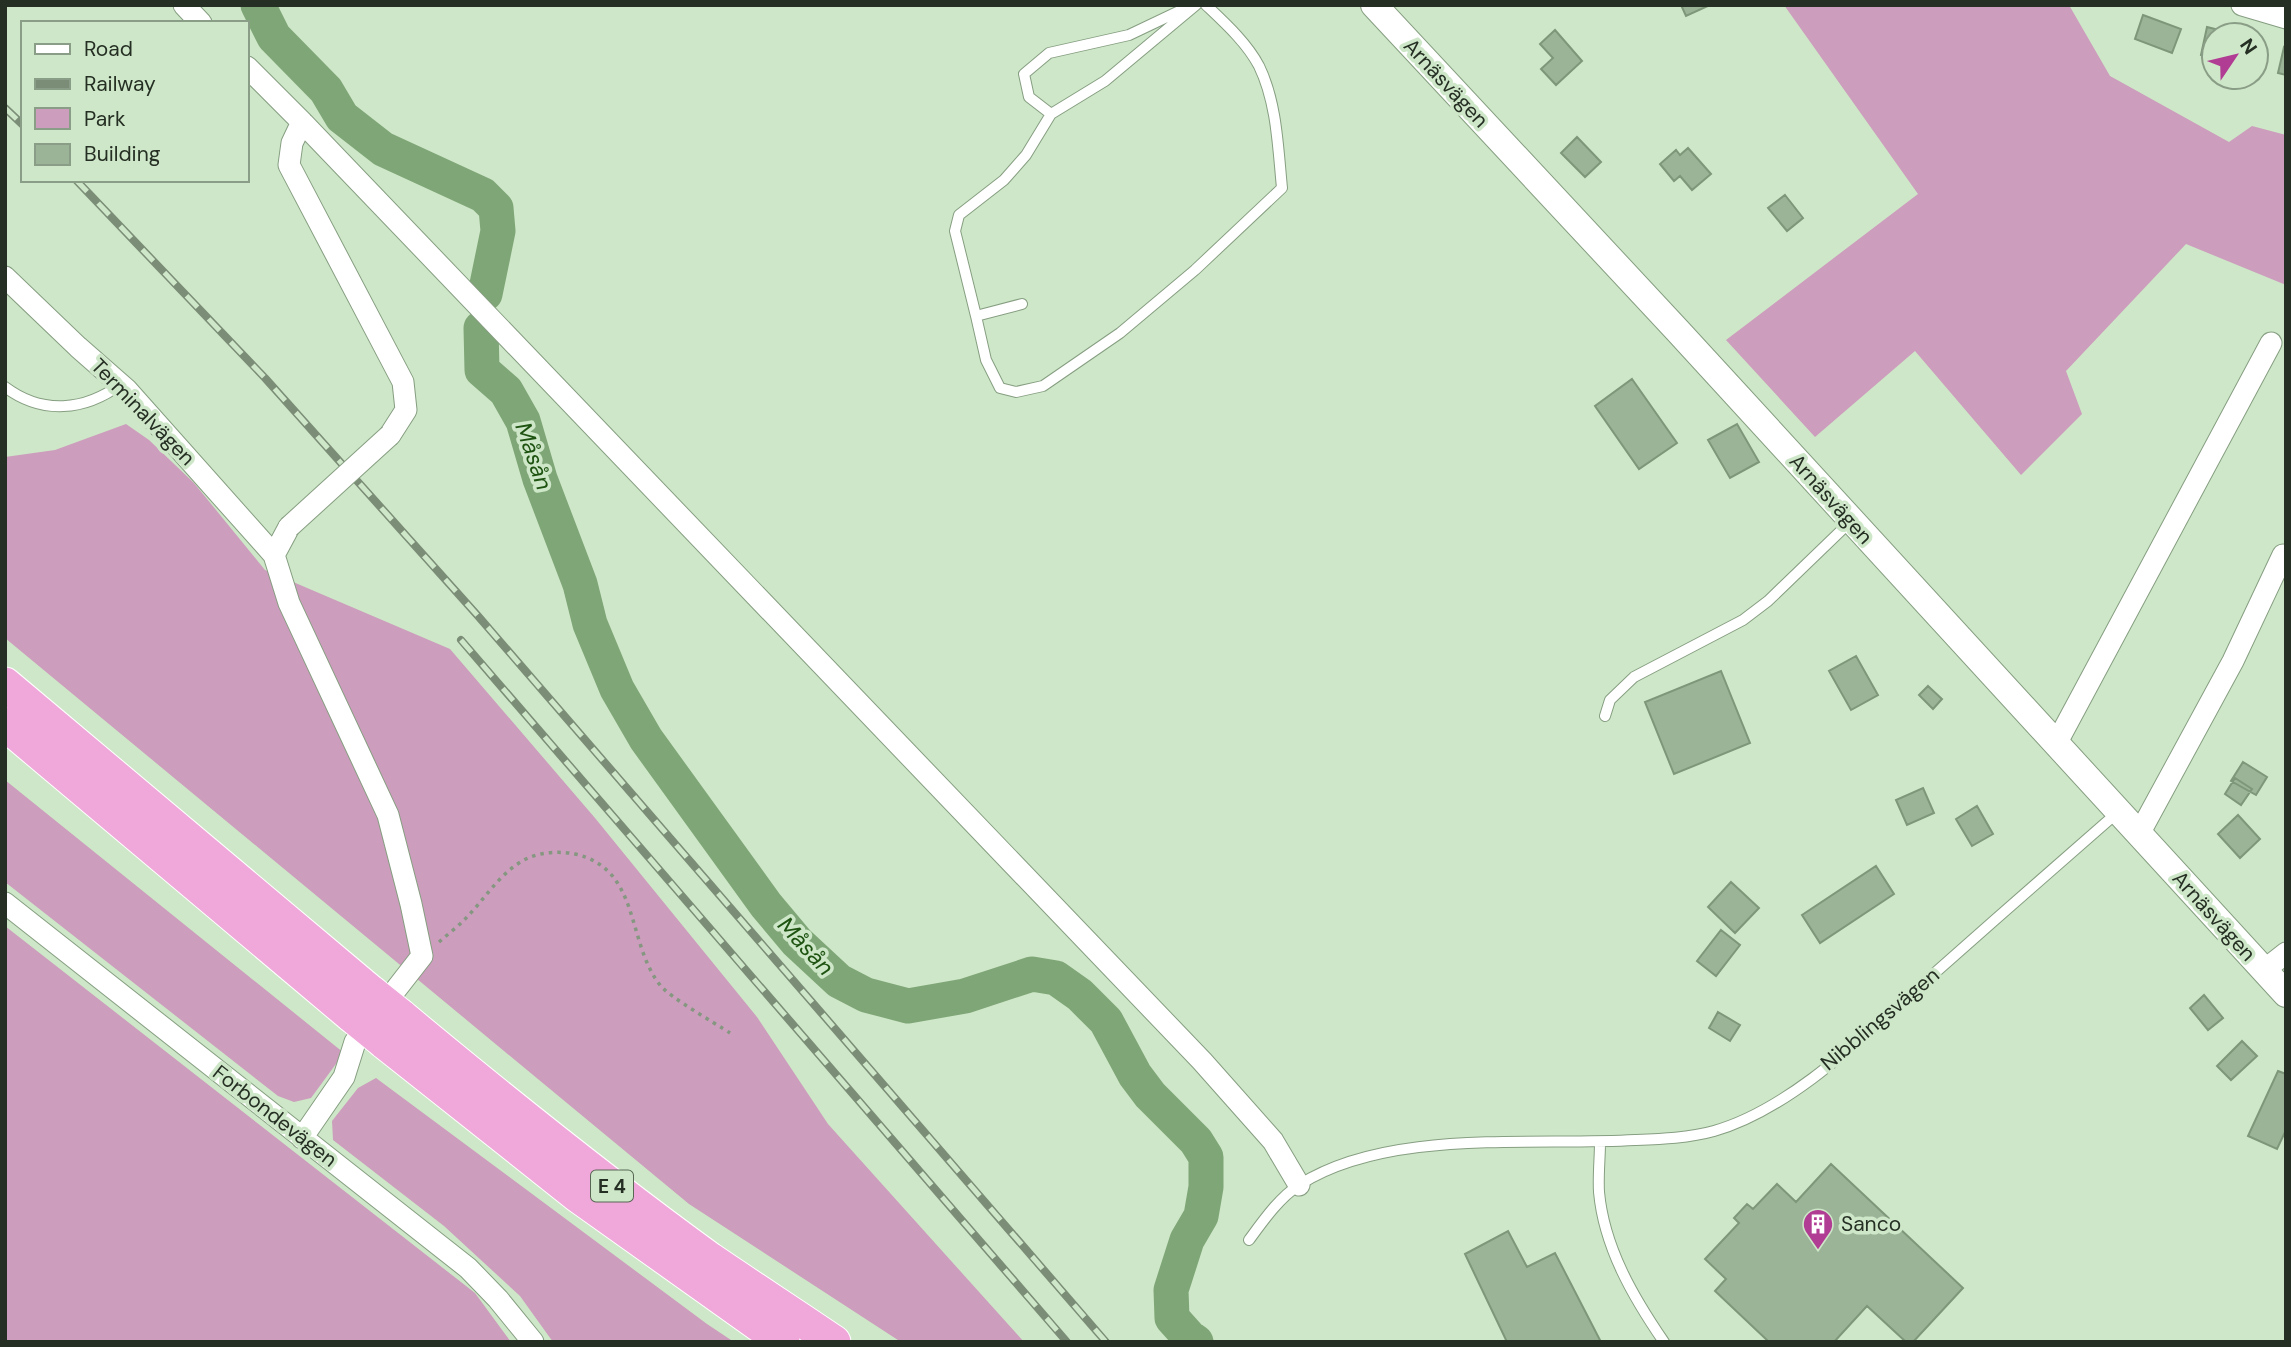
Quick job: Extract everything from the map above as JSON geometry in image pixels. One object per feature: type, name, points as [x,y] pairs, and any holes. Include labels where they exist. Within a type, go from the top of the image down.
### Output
[{"type":"highway","name":"E 4","points":[[5,684],[362,1004]]},
{"type":"highway","name":"E 4","points":[[5,724],[393,1029],[578,1196],[783,1342]]},
{"type":"highway","name":"E 4","points":[[393,1029],[511,1107],[712,1260],[834,1342]]},
{"type":"street","points":[[184,5],[199,21]]},
{"type":"street","name":"Arnäsvägen","points":[[1374,5],[1677,330],[2286,994]]},
{"type":"street","points":[[2242,5],[2285,16]]},
{"type":"street","points":[[248,68],[1202,1061],[1273,1141],[1299,1185]]},
{"type":"street","points":[[302,122],[292,143],[289,165],[403,382],[406,410],[390,435],[289,527],[274,555],[289,603],[388,815],[422,956],[355,1042],[344,1077],[302,1138]]},
{"type":"street","name":"Terminalvägen","points":[[5,277],[121,384],[274,555]]},
{"type":"street","points":[[2056,744],[2271,343]]},
{"type":"street","points":[[2139,834],[2233,661],[2283,555]]},
{"type":"street","name":"Forbondevägen","points":[[5,903],[468,1268],[533,1342]]},
{"type":"street","points":[[2263,971],[2286,953]]},
{"type":"lane","points":[[1051,114],[1029,97],[1024,74],[1049,53],[1129,35],[1194,5]]},
{"type":"lane","points":[[1194,5],[1105,81],[1051,114],[1026,155],[1004,180],[959,215],[956,231],[986,360],[1000,388],[1016,392],[1043,386],[1120,333],[1195,270],[1282,188],[1274,112],[1258,66],[1233,32],[1206,5]]},
{"type":"lane","points":[[976,316],[1022,304]]},
{"type":"lane","points":[[5,387],[38,404],[66,407],[94,401],[121,384]]},
{"type":"lane","points":[[1605,716],[1610,700],[1634,677],[1743,620],[1768,601],[1852,521]]},
{"type":"lane","name":"Nibblingsvägen","points":[[1249,1240],[1267,1216],[1299,1185],[1336,1166],[1378,1153],[1437,1144],[1600,1142],[1664,1138],[1713,1131],[1752,1115],[1800,1086],[1865,1034],[2118,811]]},
{"type":"lane","points":[[1600,1142],[1599,1191],[1604,1222],[1616,1258],[1641,1309],[1664,1342]]},
{"type":"path","points":[[422,956],[464,920],[497,882],[528,859],[561,851],[594,858],[616,879],[634,919],[646,961],[661,987],[730,1033]]},
{"type":"green space","points":[[1784,5],[2069,5],[2110,76],[2229,142],[2252,126],[2286,135],[2286,285],[2186,244],[2066,371],[2082,414],[2021,475],[1915,351],[1815,437],[1726,340],[1918,194]]},
{"type":"green space","points":[[126,424],[149,440],[194,483],[265,570],[450,649],[595,818],[757,1017],[828,1124],[1024,1342],[901,1342],[689,1204],[5,638],[5,457],[55,450]]},
{"type":"green space","points":[[5,780],[344,1053],[311,1098],[294,1102],[278,1096],[5,882]]},
{"type":"green space","points":[[5,926],[475,1293],[511,1342],[5,1342]]},
{"type":"green space","points":[[376,1078],[734,1342],[553,1342],[520,1296],[444,1226],[333,1140],[332,1121],[358,1088]]},
{"type":"building","points":[[1681,5],[1707,5],[1708,6],[1686,16]]},
{"type":"building","points":[[2143,15],[2181,29],[2172,53],[2135,39]]},
{"type":"building","points":[[1555,30],[1582,61],[1556,85],[1541,69],[1553,58],[1540,44]]},
{"type":"building","points":[[2284,47],[2286,48],[2286,75],[2278,73]]},
{"type":"building","points":[[1577,137],[1601,162],[1585,177],[1561,153]]},
{"type":"building","points":[[1688,148],[1711,174],[1692,190],[1680,176],[1674,181],[1660,164],[1676,150],[1680,155]]},
{"type":"building","points":[[1785,195],[1803,218],[1787,231],[1768,208]]},
{"type":"building","points":[[1632,379],[1677,443],[1639,469],[1595,406]]},
{"type":"building","points":[[1737,424],[1759,462],[1730,478],[1708,440]]},
{"type":"building","points":[[1856,656],[1878,695],[1851,710],[1829,671]]},
{"type":"building","points":[[1721,671],[1750,743],[1674,774],[1645,702]]},
{"type":"building","points":[[1928,686],[1942,699],[1933,709],[1919,695]]},
{"type":"building","points":[[2243,762],[2267,777],[2256,795],[2231,781]]},
{"type":"building","points":[[2235,778],[2252,789],[2241,805],[2225,794]]},
{"type":"building","points":[[1923,788],[1934,813],[1907,825],[1896,800]]},
{"type":"building","points":[[1977,806],[1993,834],[1972,846],[1956,819]]},
{"type":"building","points":[[2238,815],[2260,839],[2240,858],[2218,834]]},
{"type":"building","points":[[1876,866],[1894,894],[1820,943],[1802,915]]},
{"type":"building","points":[[1731,882],[1759,908],[1735,933],[1708,907]]},
{"type":"building","points":[[1721,930],[1740,945],[1716,976],[1697,961]]},
{"type":"building","points":[[2204,995],[2223,1018],[2208,1030],[2190,1008]]},
{"type":"building","points":[[1718,1012],[1740,1025],[1730,1041],[1709,1028]]},
{"type":"building","points":[[2242,1041],[2257,1056],[2231,1080],[2217,1066]]},
{"type":"building","points":[[2278,1071],[2286,1074],[2286,1130],[2277,1149],[2248,1136]]},
{"type":"building","name":"Sanco","points":[[1831,1164],[1963,1288],[1913,1342],[1906,1342],[1867,1306],[1834,1342],[1769,1342],[1715,1291],[1726,1279],[1705,1259],[1739,1223],[1734,1218],[1747,1204],[1753,1209],[1777,1184],[1796,1202]]},
{"type":"building","points":[[1508,1231],[1527,1267],[1555,1253],[1601,1342],[1507,1342],[1465,1254]]},
{"type":"waterway","name":"Måsån","points":[[258,5],[274,37],[326,90],[342,117],[383,149],[483,195],[496,208],[498,231],[485,294]]},
{"type":"waterway","name":"Måsån","points":[[481,328],[482,370],[506,391],[523,421],[540,479],[580,584],[590,624],[617,689],[646,739],[766,905],[797,942],[839,981],[866,995],[908,1006],[965,996],[1032,974],[1056,978],[1080,995],[1106,1021],[1135,1075],[1150,1095],[1196,1141],[1206,1157],[1206,1187],[1201,1216],[1187,1240],[1171,1290],[1172,1318],[1196,1342]]},
{"type":"railway","points":[[5,108],[21,123]]},
{"type":"railway","points":[[78,182],[265,378],[478,616],[1106,1342]]},
{"type":"railway","points":[[461,640],[1067,1342]]},
{"type":"place","name":"Sanco","points":[[1818,1251]]}]
